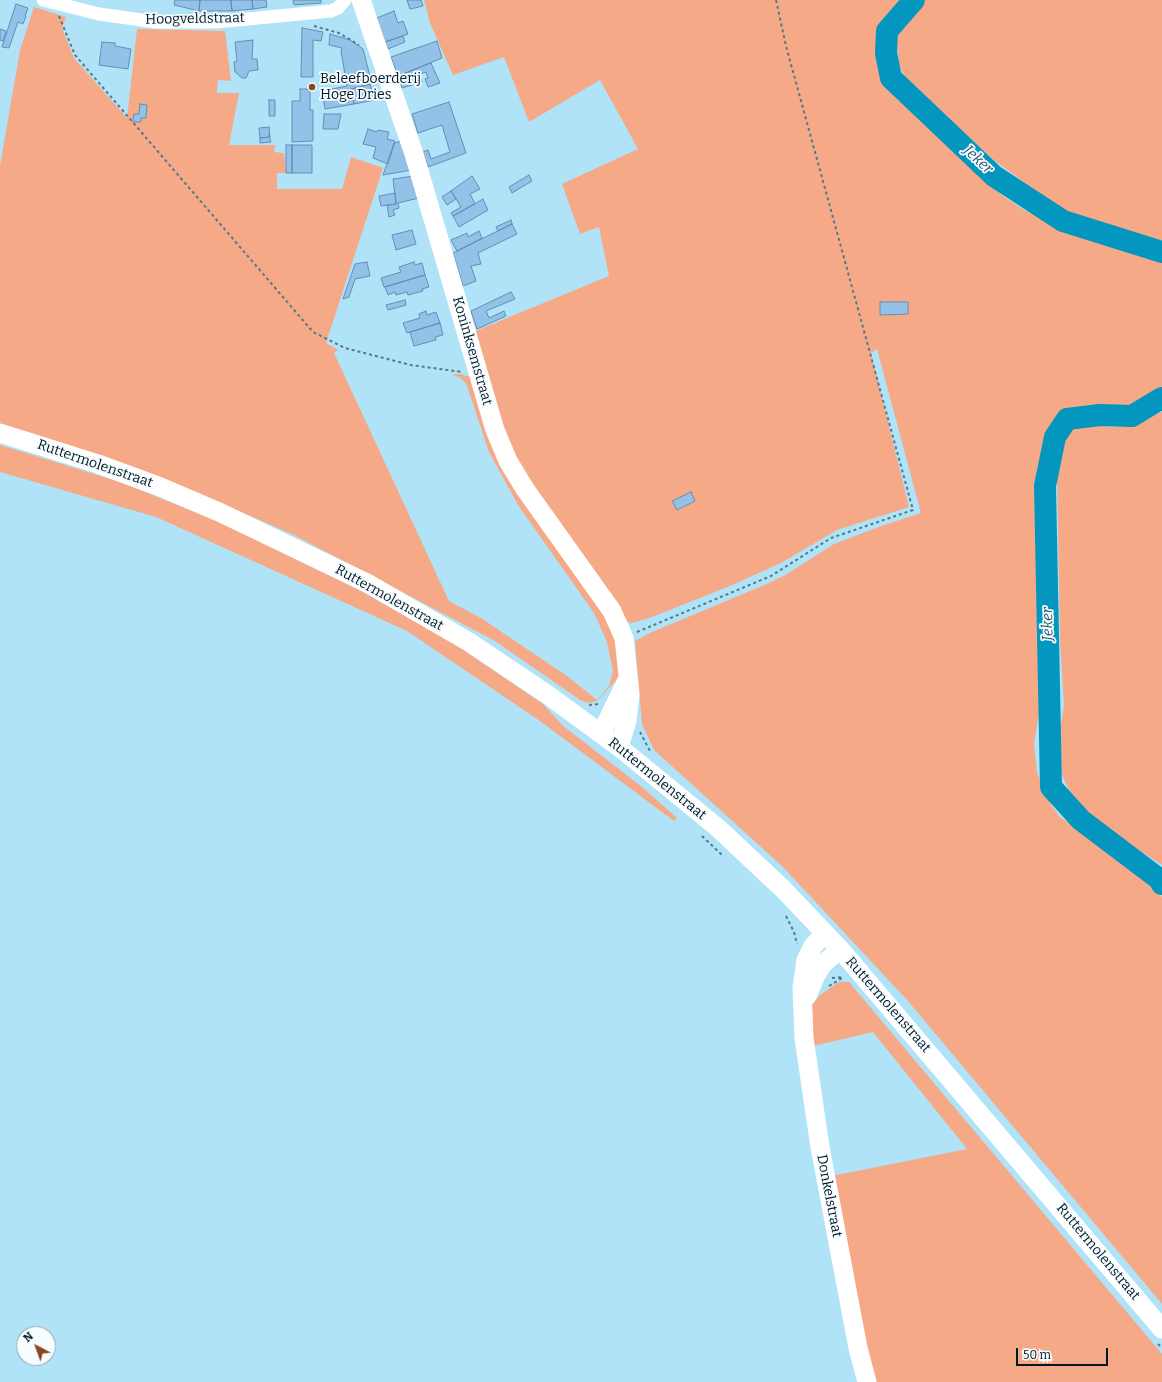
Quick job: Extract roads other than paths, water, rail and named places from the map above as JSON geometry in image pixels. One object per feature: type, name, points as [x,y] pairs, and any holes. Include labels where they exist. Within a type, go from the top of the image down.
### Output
[{"type":"main road","name":"Koninksemstraat","points":[[361,0],[414,154],[495,430],[508,462],[525,489],[612,611],[624,638],[630,701],[627,721],[619,747]]},
{"type":"main road","name":"Ruttermolenstraat","points":[[0,433],[98,464],[158,486],[219,512],[367,582],[469,642],[548,695],[619,747],[718,828],[783,889],[840,949],[850,974],[1160,1336]]},
{"type":"main road","points":[[601,734],[628,677]]},
{"type":"main road","name":"Donkelstraat","points":[[824,933],[813,946],[817,973],[802,988],[804,1038],[820,1147],[858,1348],[866,1382]]},
{"type":"main road","points":[[817,973],[822,965],[840,949]]},
{"type":"street","name":"Hoogveldstraat","points":[[48,2],[99,14],[156,22],[216,22],[331,11],[338,8],[345,0]]},
{"type":"waterway","name":"Jeker","points":[[914,0],[887,31],[886,53],[891,78],[994,176],[1063,221],[1162,252]]},
{"type":"waterway","name":"Jeker","points":[[1162,398],[1132,416],[1100,415],[1067,419],[1055,437],[1045,486],[1051,787],[1081,820],[1159,879],[1162,884]]},
{"type":"place","name":"Beleefboerderij Hoge Dries","points":[[312,87]]}]
